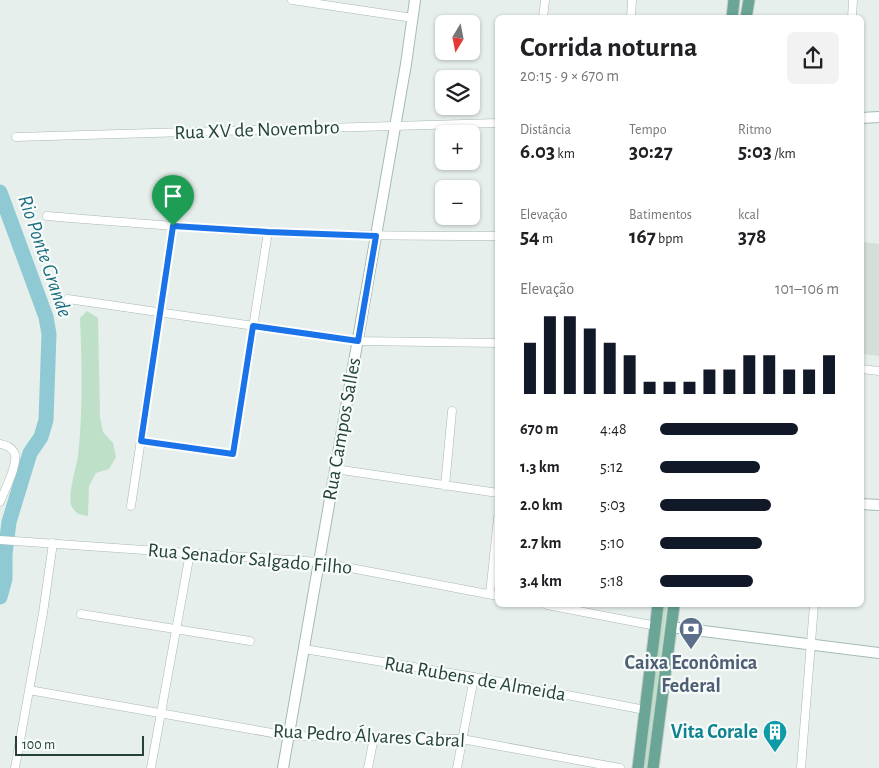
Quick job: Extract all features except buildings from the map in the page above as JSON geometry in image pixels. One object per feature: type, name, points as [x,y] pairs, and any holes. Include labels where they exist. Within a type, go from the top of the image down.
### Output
[{"type":"main road","name":"Rua Campos Salles","points":[[283,768],[395,126],[415,0]]},
{"type":"main road","points":[[732,15],[734,0]]},
{"type":"main road","points":[[746,15],[749,0]]},
{"type":"main road","points":[[864,118],[879,117]]},
{"type":"main road","points":[[864,504],[879,505]]},
{"type":"main road","points":[[638,768],[658,607]]},
{"type":"main road","points":[[653,768],[674,607]]},
{"type":"main road","points":[[671,626],[879,652]]},
{"type":"street","points":[[292,0],[413,18]]},
{"type":"street","points":[[543,15],[545,0]]},
{"type":"street","points":[[631,15],[632,0]]},
{"type":"street","points":[[852,15],[853,0]]},
{"type":"street","name":"Rua XV de Novembro","points":[[16,137],[495,122]]},
{"type":"street","points":[[47,216],[268,232],[376,236],[495,236]]},
{"type":"street","points":[[131,506],[173,226]]},
{"type":"street","points":[[141,441],[233,454],[268,232]]},
{"type":"street","points":[[68,300],[358,341],[495,343]]},
{"type":"street","points":[[864,369],[879,371]]},
{"type":"street","points":[[444,486],[452,411]]},
{"type":"street","points":[[0,444],[8,446],[14,451],[16,456],[13,471],[0,502]]},
{"type":"street","points":[[335,470],[495,493]]},
{"type":"street","name":"Rua Senador Salgado Filho","points":[[0,540],[319,562],[494,595]]},
{"type":"street","points":[[15,768],[53,543]]},
{"type":"street","points":[[151,768],[190,553]]},
{"type":"street","points":[[494,595],[495,576]]},
{"type":"street","points":[[556,607],[656,626]]},
{"type":"street","points":[[801,768],[814,607]]},
{"type":"street","points":[[81,614],[250,641]]},
{"type":"street","name":"Rua Rubens de Almeida","points":[[304,649],[474,676],[645,710]]},
{"type":"street","points":[[457,768],[474,676]]},
{"type":"street","name":"Rua Pedro Álvares Cabral","points":[[29,690],[289,736],[462,738],[620,768]]},
{"type":"street","points":[[368,768],[374,737]]},
{"type":"shaded area","points":[[864,242],[879,244],[879,356],[864,354]]},
{"type":"green space","points":[[87,311],[98,318],[100,417],[103,432],[113,443],[116,457],[109,469],[96,473],[89,486],[88,516],[78,514],[71,506],[70,500],[78,456],[81,422],[80,318]]},
{"type":"green space","points":[[662,607],[667,607],[647,768],[642,768]]},
{"type":"waterway","name":"Rio Ponte Grande","points":[[0,192],[46,317],[49,334],[46,420],[41,437],[30,453],[9,522],[5,554],[5,579],[0,597]]},
{"type":"place","name":"Caixa Econômica Federal","points":[[691,650]]},
{"type":"place","name":"Vita Corale","points":[[775,753]]},
{"type":"route","points":[[173,226],[376,236],[358,341],[253,326],[233,454],[141,441],[173,226]]}]
